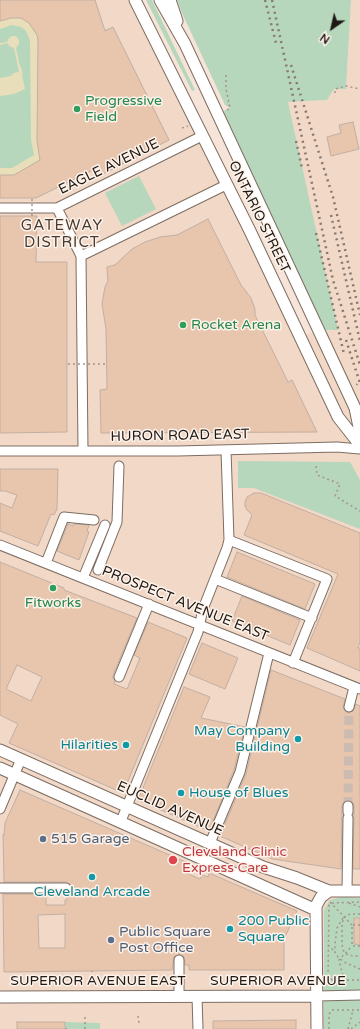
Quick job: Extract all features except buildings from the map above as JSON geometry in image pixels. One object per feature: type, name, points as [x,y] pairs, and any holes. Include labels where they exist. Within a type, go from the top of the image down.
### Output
[{"type":"main road","name":"ONTARIO STREET","points":[[135,0],[338,417],[360,445]]},
{"type":"main road","name":"ONTARIO STREET","points":[[160,0],[185,44],[355,408],[360,432]]},
{"type":"main road","points":[[170,0],[185,44]]},
{"type":"main road","name":"EUCLID AVENUE","points":[[0,750],[263,867],[298,878],[329,891]]},
{"type":"main road","points":[[0,768],[121,821],[316,910]]},
{"type":"main road","points":[[317,1029],[316,910],[319,899],[329,891],[347,897],[360,891]]},
{"type":"main road","name":"SUPERIOR AVENUE EAST","points":[[0,996],[197,996]]},
{"type":"main road","name":"SUPERIOR AVENUE","points":[[197,996],[317,996]]},
{"type":"street","name":"EAGLE AVENUE","points":[[0,208],[57,208],[202,136]]},
{"type":"street","points":[[81,256],[226,185]]},
{"type":"street","points":[[57,208],[81,256],[83,451]]},
{"type":"street","name":"HURON ROAD EAST","points":[[0,451],[226,450],[337,447],[360,449]]},
{"type":"street","points":[[121,821],[200,625],[203,609],[227,548],[229,540],[226,450]]},
{"type":"street","points":[[98,570],[117,522],[119,466]]},
{"type":"street","points":[[46,563],[64,517],[94,520]]},
{"type":"street","points":[[83,578],[105,525]]},
{"type":"street","points":[[229,540],[327,579],[293,663]]},
{"type":"street","name":"PROSPECT AVENUE EAST","points":[[0,545],[357,688]]},
{"type":"street","points":[[215,579],[312,618]]},
{"type":"street","points":[[119,677],[149,604]]},
{"type":"street","points":[[210,843],[240,772],[269,653]]},
{"type":"street","points":[[349,707],[357,688]]},
{"type":"street","points":[[0,809],[21,759]]},
{"type":"street","points":[[347,897],[348,812]]},
{"type":"street","points":[[0,888],[66,888]]},
{"type":"street","points":[[179,960],[179,996]]},
{"type":"street","name":"SUPERIOR AVENUE","points":[[317,996],[360,995]]},
{"type":"street","points":[[197,996],[198,1029]]},
{"type":"path","points":[[226,75],[226,89],[230,108]]},
{"type":"path","points":[[335,93],[334,89],[346,86],[360,89]]},
{"type":"path","points":[[32,198],[32,216]]},
{"type":"path","points":[[68,364],[106,364]]},
{"type":"path","points":[[356,384],[360,386]]},
{"type":"path","points":[[316,466],[317,475],[340,484],[335,496],[360,511]]},
{"type":"path","points":[[330,903],[347,897],[360,902]]},
{"type":"path","points":[[347,897],[360,907]]},
{"type":"path","points":[[330,903],[352,925],[352,946],[340,959],[344,980]]},
{"type":"path","points":[[330,903],[328,911],[328,976],[332,980],[332,985]]},
{"type":"path","points":[[335,952],[337,928],[344,917],[350,914],[360,914]]},
{"type":"path","points":[[344,917],[342,928],[342,946],[345,953],[351,956],[360,956]]},
{"type":"path","points":[[352,925],[360,925]]},
{"type":"path","points":[[328,945],[340,959],[347,964],[360,969]]},
{"type":"path","points":[[352,946],[360,946]]},
{"type":"path","points":[[91,977],[92,971]]},
{"type":"path","points":[[332,980],[360,980]]},
{"type":"path","points":[[329,1029],[329,1014],[333,1010],[333,1004]]},
{"type":"path","points":[[333,1010],[360,1010]]},
{"type":"path","points":[[350,1029],[353,1010]]},
{"type":"path","points":[[85,1016],[85,1029]]},
{"type":"path","points":[[138,1016],[139,1023]]},
{"type":"path","points":[[350,1029],[360,1022]]},
{"type":"shaded area","points":[[0,0],[135,0],[299,337],[319,330],[337,329],[288,102],[327,100],[334,89],[346,88],[351,0],[360,0],[360,1029],[0,1029]]},
{"type":"green space","name":"Progressive Field","points":[[0,0],[95,0],[105,30],[113,27],[169,140],[101,175],[96,168],[36,198],[0,198]]},
{"type":"green space","points":[[146,0],[152,0],[195,90],[192,91]]},
{"type":"green space","points":[[177,0],[351,0],[346,89],[334,89],[327,100],[288,102],[338,330],[319,330],[218,114],[230,108],[225,105]]},
{"type":"green space","points":[[139,176],[156,209],[122,226],[105,193]]},
{"type":"green space","points":[[238,461],[350,462],[360,480],[360,529],[254,488],[238,488]]},
{"type":"green space","points":[[342,897],[360,898],[360,1029],[324,1029],[324,910],[330,900]]},
{"type":"green space","points":[[65,1022],[100,1023],[100,1029],[65,1029]]},
{"type":"sand","points":[[11,18],[21,18],[29,23],[37,35],[37,141],[40,160],[14,175],[0,175],[0,168],[12,168],[34,155],[31,139],[30,40],[26,31],[21,27],[12,25],[0,29],[0,21]]},
{"type":"sand","points":[[12,36],[16,36],[19,40],[19,44],[16,48],[23,74],[25,89],[14,94],[0,96],[0,78],[11,76],[14,73],[19,72],[14,48],[9,46],[8,43],[0,45],[0,43],[7,42]]},
{"type":"tunnel","points":[[348,806],[349,707]]},
{"type":"railway","points":[[265,0],[276,43]]},
{"type":"railway","points":[[272,0],[333,280],[360,365]]},
{"type":"railway","points":[[291,65],[333,197],[360,315]]},
{"type":"railway","points":[[296,141],[302,168]]},
{"type":"railway","points":[[331,215],[360,341]]},
{"type":"railway","points":[[316,233],[344,354]]},
{"type":"railway","points":[[346,340],[360,383]]},
{"type":"place","name":"Progressive Field","points":[[77,109]]},
{"type":"place","name":"Rocket Arena","points":[[183,325]]},
{"type":"place","name":"Fitworks","points":[[53,588]]},
{"type":"place","name":"May Company Building","points":[[298,739]]},
{"type":"place","name":"Hilarities","points":[[126,745]]},
{"type":"place","name":"House of Blues","points":[[181,793]]},
{"type":"place","name":"515 Garage","points":[[43,839]]},
{"type":"place","name":"Cleveland Clinic Express Care","points":[[173,860]]},
{"type":"place","name":"Cleveland Arcade","points":[[92,877]]},
{"type":"place","name":"200 Public Square","points":[[230,929]]},
{"type":"place","name":"Public Square Post Office","points":[[111,940]]},
{"type":"district","name":"GATEWAY DISTRICT","points":[[62,234]]}]
